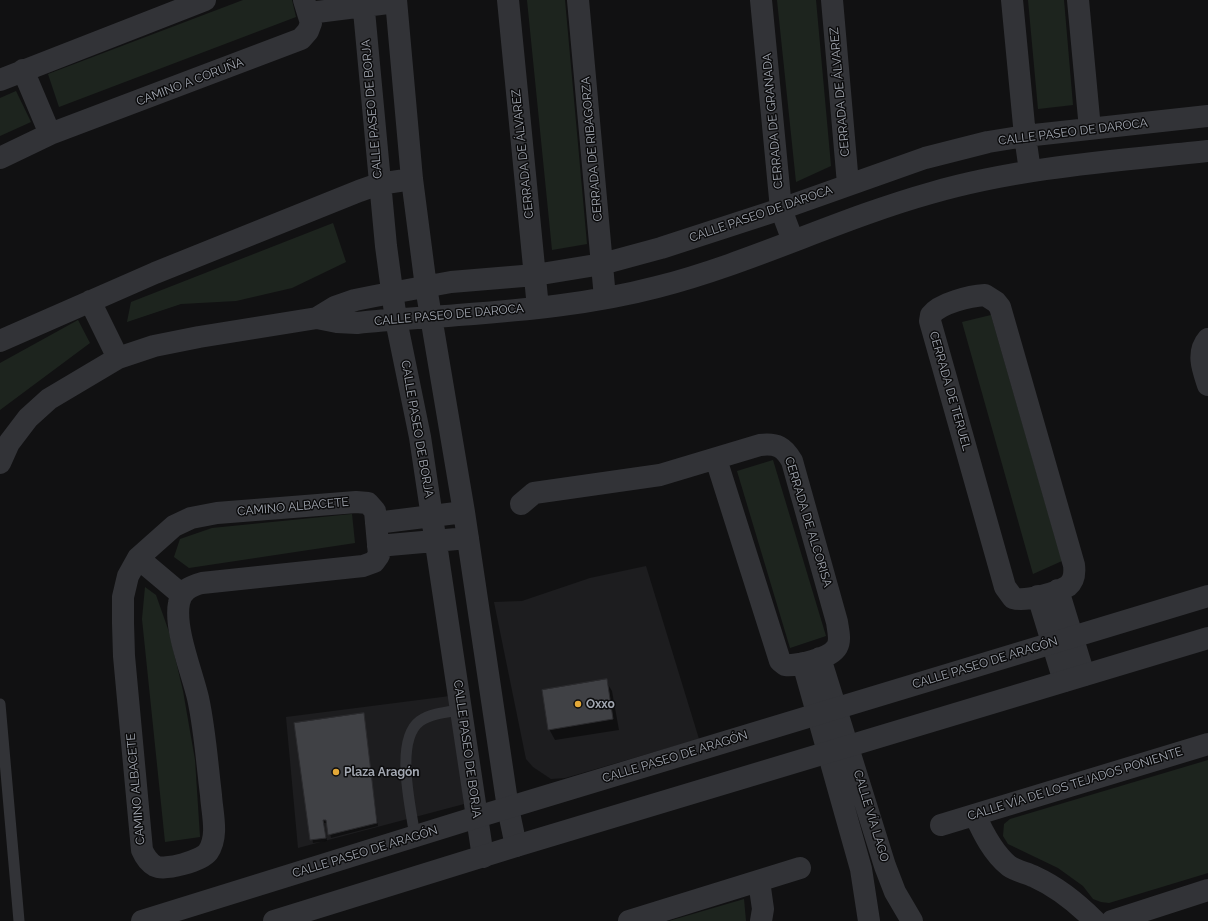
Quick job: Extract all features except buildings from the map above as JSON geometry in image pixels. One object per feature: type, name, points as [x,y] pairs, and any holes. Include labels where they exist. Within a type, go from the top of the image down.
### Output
[{"type":"street","points":[[0,80],[205,0]]},
{"type":"street","name":"CERRADA DE ÁLVAREZ","points":[[508,0],[538,308]]},
{"type":"street","name":"CERRADA DE RIBAGORZA","points":[[578,0],[605,298]]},
{"type":"street","name":"CERRADA DE GRANADA","points":[[762,0],[781,210],[793,241]]},
{"type":"street","name":"CERRADA DE ÁLVAREZ","points":[[832,0],[848,184]]},
{"type":"street","points":[[1012,0],[1025,136],[1030,171]]},
{"type":"street","points":[[1078,0],[1090,129]]},
{"type":"street","points":[[396,1],[412,179],[430,317],[464,512],[508,808],[516,846]]},
{"type":"street","name":"CAMINO A CORUÑA","points":[[0,158],[50,134],[301,39],[308,31],[312,23],[306,6],[396,1]]},
{"type":"street","name":"CALLE PASEO DE BORJA","points":[[363,3],[379,184],[392,292],[396,320],[420,437],[483,857]]},
{"type":"street","points":[[23,70],[50,134]]},
{"type":"street","name":"CALLE PASEO DE DAROCA","points":[[317,318],[335,307],[355,300],[392,292],[451,282],[535,275],[602,264],[661,248],[781,210],[848,184],[924,158],[988,142],[1025,136],[1208,116]]},
{"type":"street","name":"CALLE PASEO DE DAROCA","points":[[0,463],[9,443],[28,418],[49,399],[118,358],[154,346],[198,336],[317,318],[337,322],[358,323],[538,308],[605,298],[658,287],[707,272],[934,192],[1030,171],[1208,151]]},
{"type":"street","points":[[924,158],[934,192]]},
{"type":"street","points":[[0,341],[155,273],[379,184],[412,179]]},
{"type":"street","name":"CERRADA DE TERUEL","points":[[985,295],[991,297],[1000,307],[1074,566],[1072,580],[1068,585],[1048,593],[1018,600],[1009,595],[1005,587],[930,322],[931,315],[941,307],[976,296],[985,295]]},
{"type":"street","points":[[90,301],[118,358]]},
{"type":"street","points":[[1208,339],[1201,353],[1202,366],[1208,384]]},
{"type":"street","name":"CERRADA DE ALCORISA","points":[[521,504],[534,493],[660,475],[716,459],[771,444],[779,445],[786,451],[792,460],[839,633],[837,648],[830,654],[812,661],[785,665],[777,653],[716,459]]},
{"type":"street","name":"CAMINO ALBACETE","points":[[356,502],[368,503],[372,507],[375,511],[376,523],[379,555],[374,562],[362,566],[202,583],[188,588],[182,595],[177,617],[198,699],[206,748],[214,833],[208,852],[199,860],[162,868],[155,866],[146,860],[142,850],[124,656],[123,597],[128,576],[138,558],[174,526],[191,518],[217,514],[356,502]]},
{"type":"street","points":[[376,523],[464,512]]},
{"type":"street","points":[[378,546],[468,538]]},
{"type":"street","points":[[138,558],[182,595]]},
{"type":"street","points":[[1048,593],[1072,637],[1084,675]]},
{"type":"street","points":[[1048,593],[1052,643],[1064,682]]},
{"type":"street","name":"CALLE PASEO DE ARAGÓN","points":[[142,921],[477,817],[1208,596]]},
{"type":"street","points":[[274,921],[516,846],[1208,638]]},
{"type":"street","points":[[812,661],[827,711]]},
{"type":"street","name":"CALLE VÍA LAGO","points":[[827,711],[849,746],[886,866],[896,892],[912,921]]},
{"type":"street","name":"CALLE VÍA LAGO","points":[[827,711],[827,753],[861,869],[869,921]]},
{"type":"street","name":"CALLE VÍA DE LOS TEJADOS PONIENTE","points":[[942,825],[1208,744]]},
{"type":"street","points":[[975,815],[995,851],[1010,867],[1036,877],[1062,892],[1095,921]]},
{"type":"street","points":[[629,921],[800,868]]},
{"type":"street","points":[[759,881],[763,909],[761,921]]},
{"type":"street","points":[[1112,921],[1208,890]]},
{"type":"lane","points":[[0,704],[19,921]]},
{"type":"lane","points":[[415,836],[406,773],[408,741],[412,730],[419,722],[428,717],[461,710]]},
{"type":"shaded area","points":[[243,0],[292,0],[296,17],[59,107],[48,74]]},
{"type":"shaded area","points":[[527,0],[565,0],[587,244],[552,250]]},
{"type":"shaded area","points":[[777,0],[816,0],[831,166],[796,182]]},
{"type":"shaded area","points":[[1028,0],[1064,0],[1073,105],[1038,109]]},
{"type":"shaded area","points":[[16,91],[31,122],[0,136],[0,98]]},
{"type":"shaded area","points":[[333,223],[346,262],[292,288],[236,301],[181,304],[127,322],[131,302]]},
{"type":"shaded area","points":[[991,315],[1062,561],[1033,574],[962,322]]},
{"type":"shaded area","points":[[78,320],[90,343],[0,410],[0,363]]},
{"type":"shaded area","points":[[773,460],[826,636],[790,648],[737,471]]},
{"type":"shaded area","points":[[352,514],[355,543],[189,568],[174,557],[180,539],[212,528]]},
{"type":"shaded area","points":[[646,566],[699,739],[565,778],[551,779],[533,767],[526,759],[494,602],[522,601],[590,578]]},
{"type":"shaded area","points":[[145,587],[156,595],[169,632],[183,691],[195,760],[200,837],[165,842],[142,619]]},
{"type":"shaded area","points":[[450,696],[464,804],[298,848],[286,717]]},
{"type":"shaded area","points":[[1208,760],[1208,873],[1109,903],[1101,902],[1093,899],[1083,886],[1058,868],[1008,844],[1003,836],[1004,824],[1010,819]]},
{"type":"shaded area","points":[[744,899],[746,921],[669,921]]},
{"type":"place","name":"Oxxo","points":[[578,704]]},
{"type":"place","name":"Plaza Aragón","points":[[336,772]]}]
